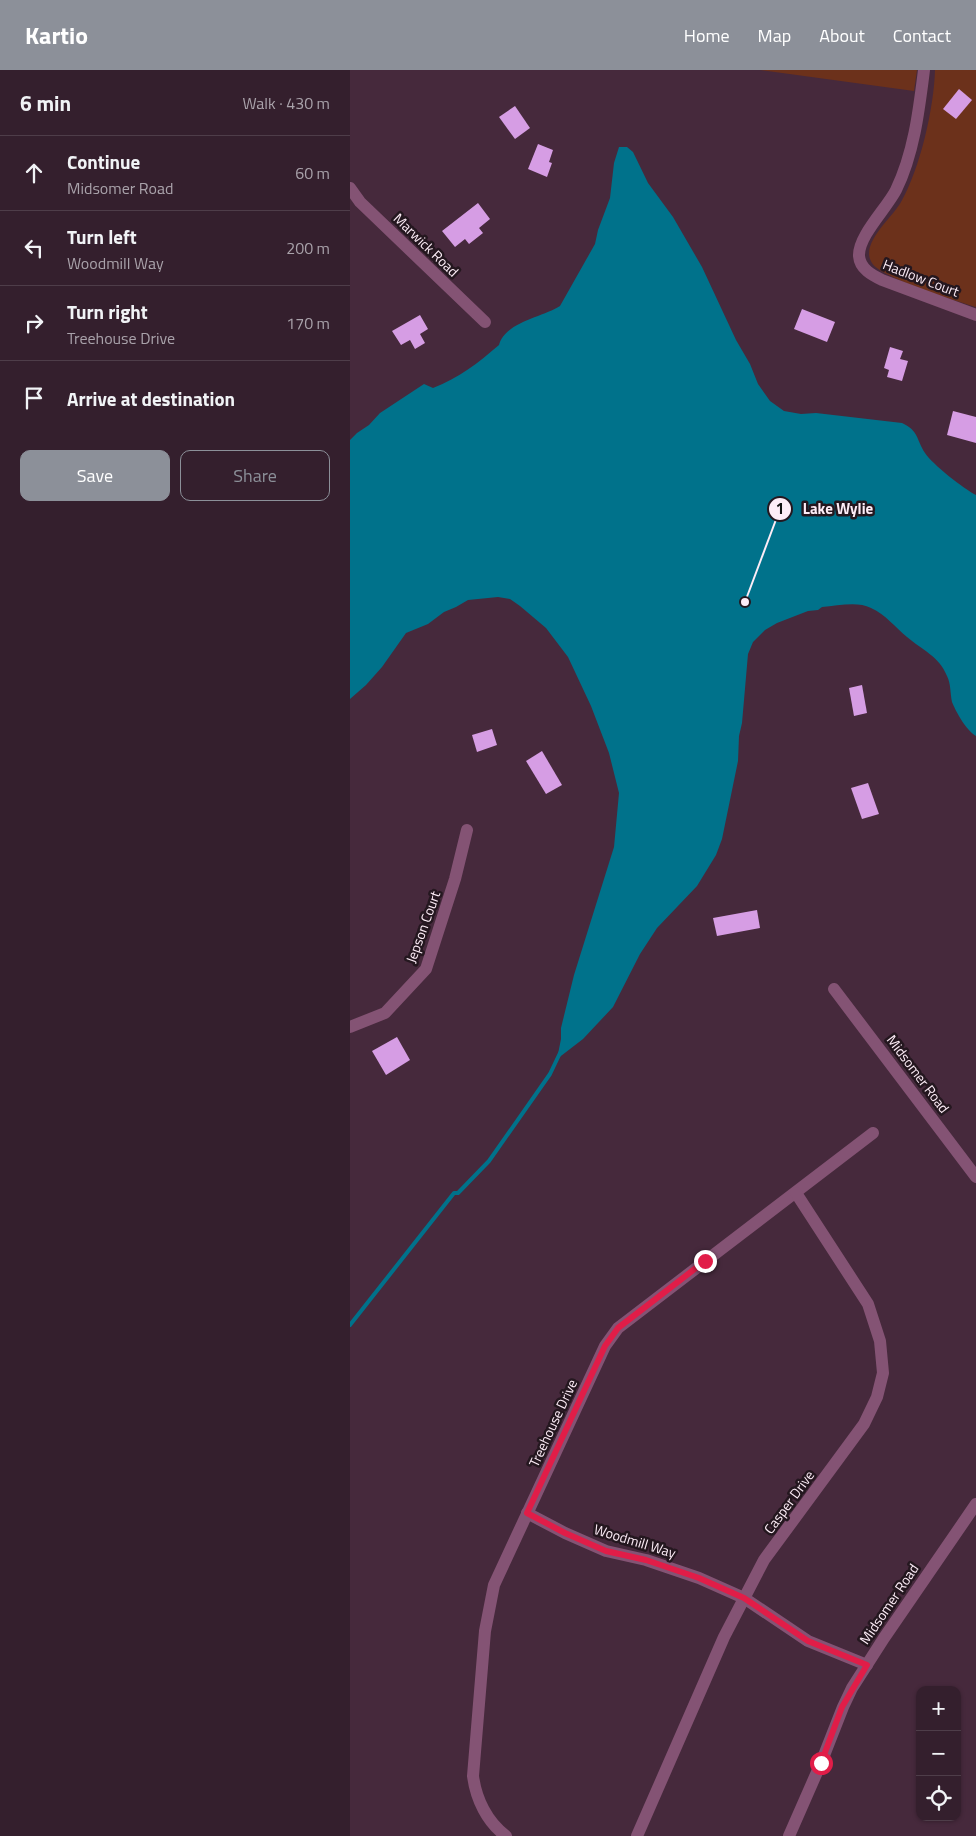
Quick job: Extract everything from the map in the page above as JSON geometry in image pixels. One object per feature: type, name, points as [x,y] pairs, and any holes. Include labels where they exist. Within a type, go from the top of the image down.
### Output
[{"type":"street","name":"Hadlow Court","points":[[924,70],[920,101],[904,169],[896,190],[864,238],[860,248],[860,261],[870,274],[882,280],[976,315]]},
{"type":"street","name":"Marwick Road","points":[[350,188],[360,202],[485,322]]},
{"type":"street","name":"Jepson Court","points":[[350,1028],[385,1013],[426,968],[455,879],[468,830]]},
{"type":"street","name":"Midsomer Road","points":[[834,989],[976,1177]]},
{"type":"street","name":"Treehouse Drive","points":[[506,1836],[499,1831],[486,1814],[475,1791],[472,1776],[485,1631],[494,1585],[605,1346],[618,1328],[873,1133]]},
{"type":"street","name":"Casper Drive","points":[[637,1836],[724,1637],[764,1560],[864,1424],[877,1397],[883,1373],[880,1341],[868,1304],[796,1193]]},
{"type":"street","name":"Midsomer Road","points":[[790,1836],[842,1707],[867,1665],[976,1504]]},
{"type":"street","name":"Woodmill Way","points":[[527,1513],[565,1533],[606,1551],[646,1560],[699,1578],[744,1598],[808,1641],[867,1665]]},
{"type":"shaded area","points":[[760,70],[917,70],[914,91]]},
{"type":"shaded area","points":[[935,70],[976,70],[976,307],[889,275],[878,269],[872,263],[869,256],[873,239],[901,202],[914,173],[929,120]]},
{"type":"water","points":[[619,147],[627,147],[633,152],[648,183],[673,217],[702,267],[758,384],[770,401],[784,411],[801,414],[816,413],[902,423],[912,429],[925,453],[934,463],[956,482],[976,495],[976,736],[965,725],[956,711],[944,669],[930,654],[871,608],[854,604],[822,607],[777,623],[765,630],[753,642],[748,654],[738,761],[722,839],[716,855],[697,886],[657,928],[640,954],[613,1007],[583,1039],[557,1059],[561,1028],[574,975],[614,847],[619,793],[609,753],[591,706],[568,657],[546,628],[510,599],[498,597],[468,600],[444,612],[428,624],[406,633],[382,667],[350,699],[350,440],[369,425],[380,413],[424,384],[433,388],[468,370],[499,345],[503,337],[516,325],[560,306],[595,244],[610,198],[614,163]]},
{"type":"building","points":[[959,89],[972,100],[956,119],[943,109]]},
{"type":"building","points":[[515,106],[530,128],[515,139],[499,117]]},
{"type":"building","points":[[538,144],[553,150],[549,162],[552,163],[547,177],[528,169]]},
{"type":"building","points":[[478,203],[490,219],[479,228],[483,233],[469,244],[465,239],[455,247],[442,231]]},
{"type":"building","points":[[802,309],[835,322],[827,342],[794,329]]},
{"type":"building","points":[[420,315],[428,329],[420,334],[425,343],[415,349],[410,340],[401,345],[392,331]]},
{"type":"building","points":[[890,347],[903,351],[900,359],[908,361],[902,381],[887,377],[889,370],[884,368]]},
{"type":"building","points":[[953,411],[976,417],[976,443],[947,435]]},
{"type":"building","points":[[862,685],[867,713],[854,716],[849,688]]},
{"type":"building","points":[[492,729],[497,745],[477,752],[472,735]]},
{"type":"building","points":[[542,751],[562,785],[546,794],[526,761]]},
{"type":"building","points":[[868,783],[879,814],[862,819],[851,788]]},
{"type":"building","points":[[757,910],[760,928],[717,936],[713,918]]},
{"type":"building","points":[[397,1037],[410,1060],[386,1075],[372,1051]]},
{"type":"waterway","points":[[350,1325],[454,1193],[458,1193],[489,1161],[550,1074],[560,1053]]},
{"type":"place","name":"Lake Wylie","points":[[745,602]]},
{"type":"route","points":[[705,1261],[618,1328],[605,1346],[527,1513],[565,1533],[606,1551],[646,1560],[699,1578],[744,1598],[808,1641],[867,1665],[842,1707],[821,1763]]}]
